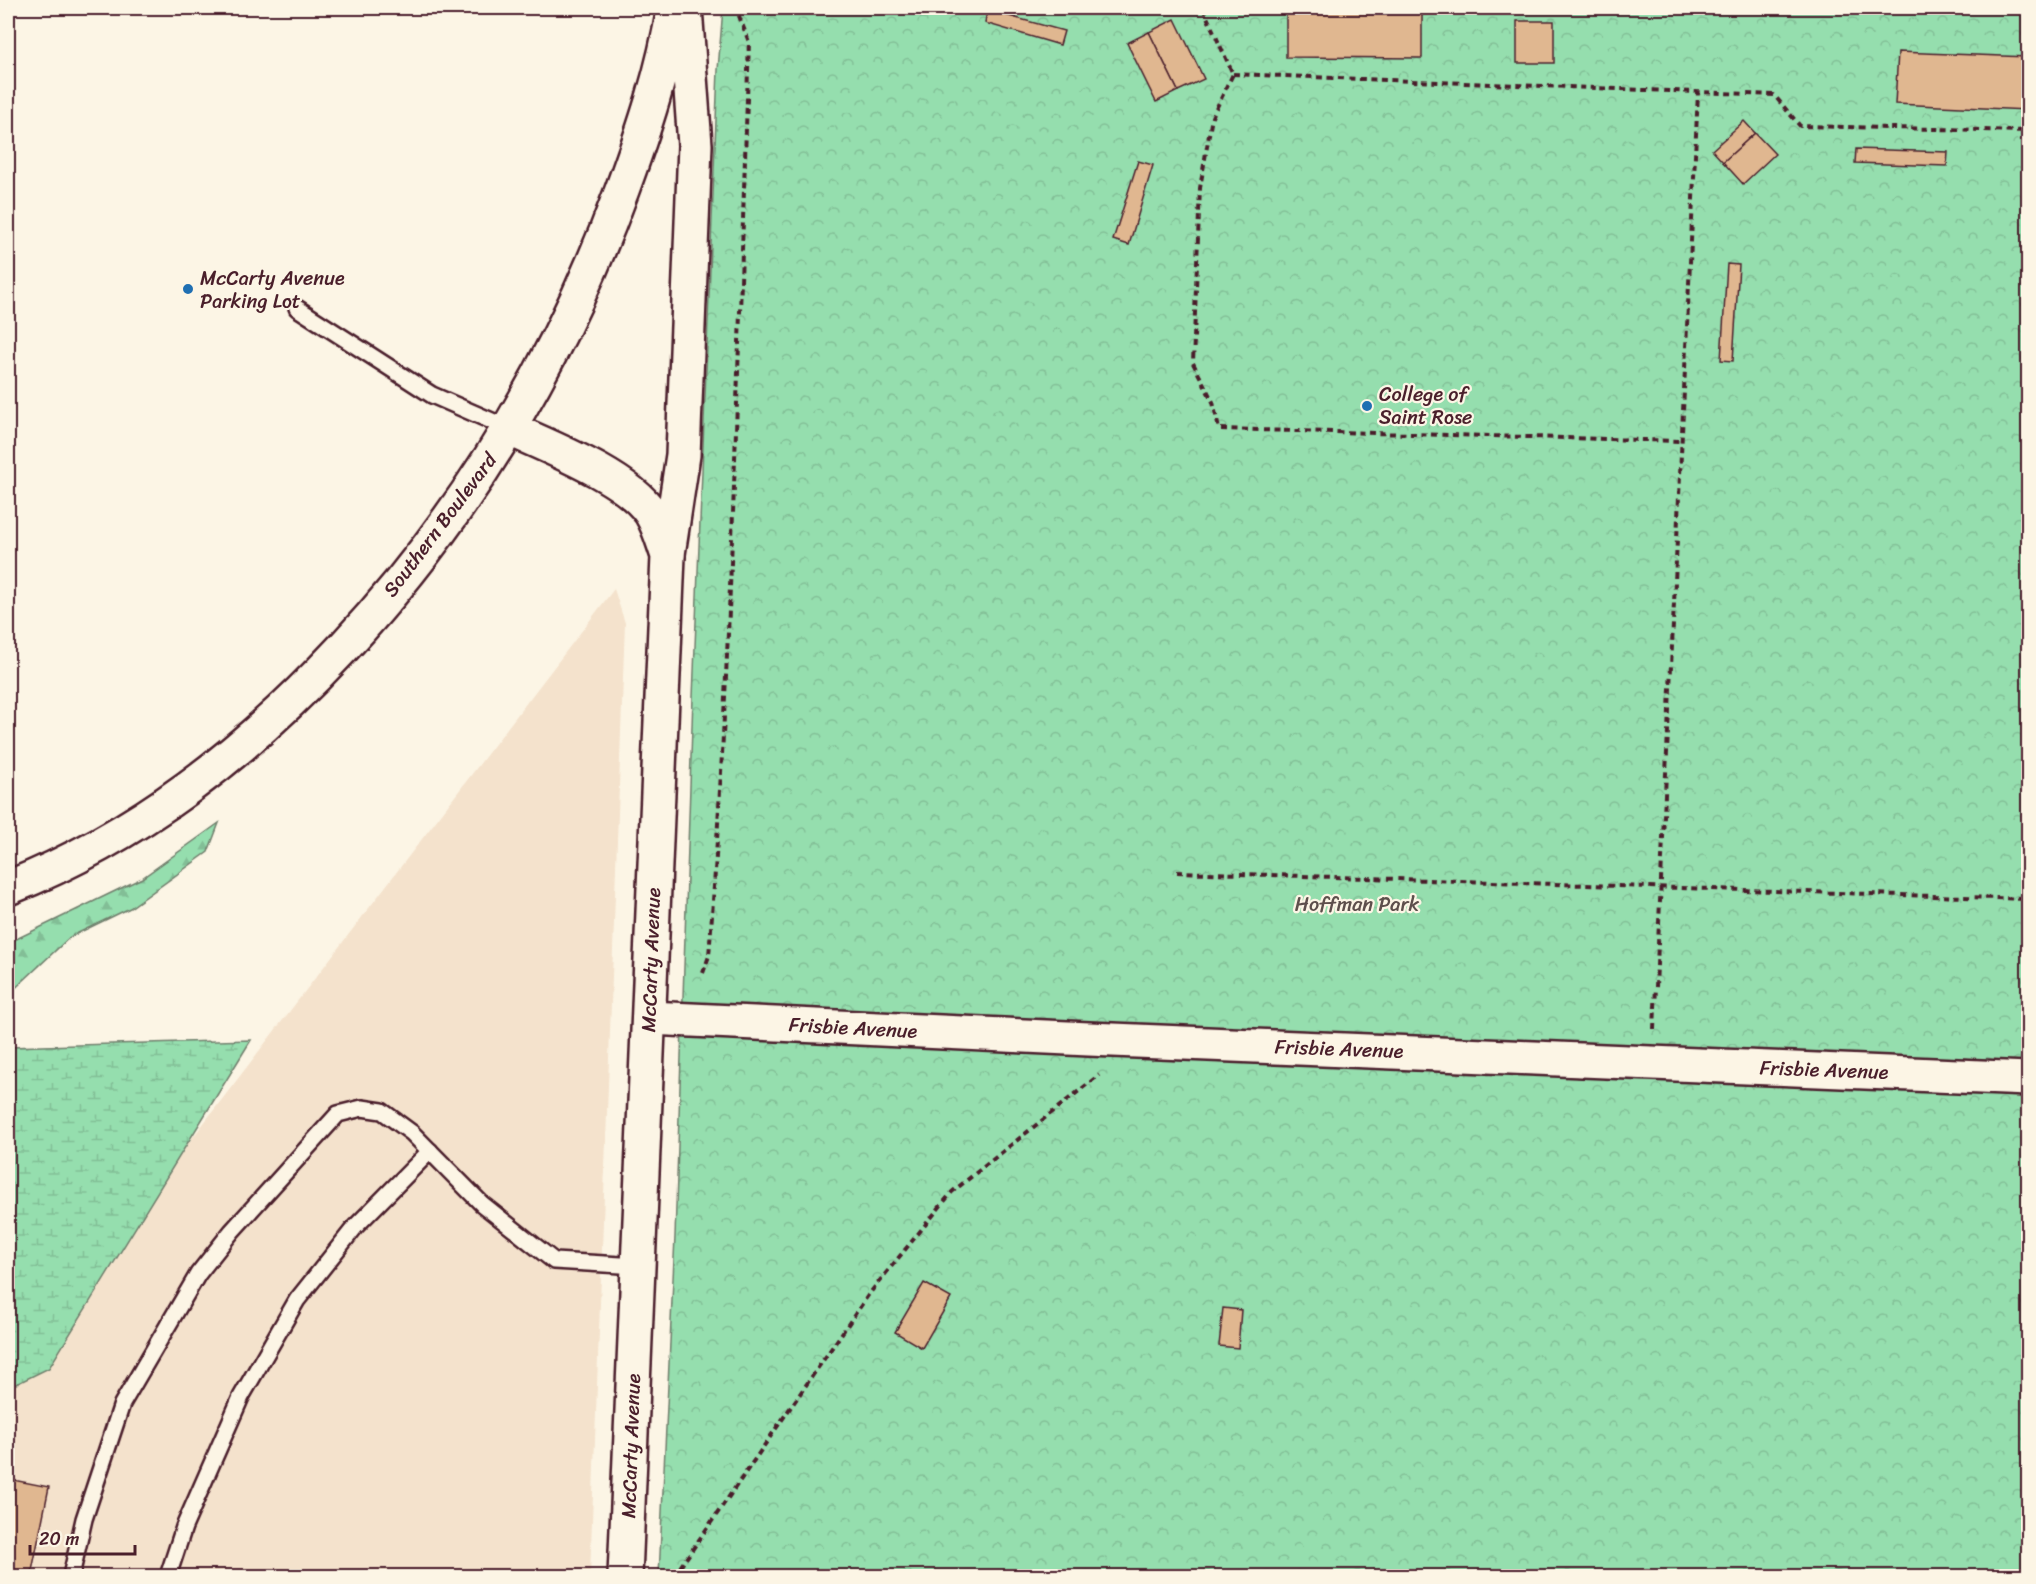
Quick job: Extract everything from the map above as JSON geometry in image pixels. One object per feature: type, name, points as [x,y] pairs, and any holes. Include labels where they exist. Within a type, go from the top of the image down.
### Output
[{"type":"street","name":"Southern Boulevard","points":[[8,888],[51,871],[113,838],[166,804],[211,771],[273,718],[316,676],[402,580],[451,517],[510,429],[547,362],[608,230],[653,98],[674,8]]},
{"type":"street","points":[[668,556],[683,455],[695,145],[685,8]]},
{"type":"street","name":"McCarty Avenue","points":[[510,429],[574,459],[628,490],[652,515],[668,556],[625,1576]]},
{"type":"street","name":"Frisbie Avenue","points":[[649,1018],[2028,1079]]},
{"type":"lane","points":[[297,308],[432,395],[510,429]]},
{"type":"lane","points":[[71,1576],[84,1518],[122,1404],[198,1274],[232,1231],[338,1114],[362,1108],[382,1111],[412,1133],[482,1204],[554,1262],[638,1266]]},
{"type":"lane","points":[[168,1576],[184,1527],[241,1397],[297,1300],[355,1227],[430,1151]]},
{"type":"path","points":[[703,973],[710,956],[730,610],[749,42],[736,8]]},
{"type":"path","points":[[1203,8],[1233,74]]},
{"type":"path","points":[[1233,74],[1774,95],[1800,126],[2028,130]]},
{"type":"path","points":[[1233,74],[1212,117],[1200,188],[1193,363],[1213,402],[1219,429],[1682,441]]},
{"type":"path","points":[[1652,1063],[1698,92]]},
{"type":"path","points":[[1177,872],[2028,898]]},
{"type":"path","points":[[674,1576],[870,1294],[952,1192],[1141,1040]]},
{"type":"shaded area","points":[[614,589],[625,623],[590,1576],[8,1576],[8,1378]]},
{"type":"green space","name":"Hoffman Park","points":[[723,8],[2028,8],[2028,1576],[659,1576],[675,1237],[693,697],[718,70]]},
{"type":"green space","points":[[219,823],[208,852],[130,908],[70,937],[8,995],[8,943],[142,878]]},
{"type":"green space","points":[[251,1040],[49,1368],[8,1388],[8,1047]]},
{"type":"building","points":[[1286,9],[1422,10],[1422,58],[1286,57]]},
{"type":"building","points":[[987,10],[1064,31],[1060,45],[985,23]]},
{"type":"building","points":[[1175,19],[1204,79],[1178,91],[1149,32]]},
{"type":"building","points":[[1517,21],[1554,21],[1554,63],[1517,63]]},
{"type":"building","points":[[1149,32],[1178,91],[1156,102],[1127,43]]},
{"type":"building","points":[[1898,52],[2028,57],[2028,110],[1895,104]]},
{"type":"building","points":[[1744,121],[1755,133],[1723,162],[1712,150]]},
{"type":"building","points":[[1755,133],[1775,154],[1743,184],[1723,162]]},
{"type":"building","points":[[1856,149],[1948,152],[1947,166],[1855,163]]},
{"type":"building","points":[[1138,161],[1153,165],[1129,245],[1113,240]]},
{"type":"building","points":[[1727,264],[1739,265],[1733,361],[1721,360]]},
{"type":"building","points":[[924,1283],[951,1298],[922,1348],[895,1332]]},
{"type":"building","points":[[1223,1308],[1241,1310],[1238,1348],[1219,1346]]},
{"type":"building","points":[[8,1479],[49,1487],[31,1576],[8,1576]]},
{"type":"place","name":"McCarty Avenue Parking Lot","points":[[188,289]]},
{"type":"place","name":"College of Saint Rose","points":[[1367,406]]}]
